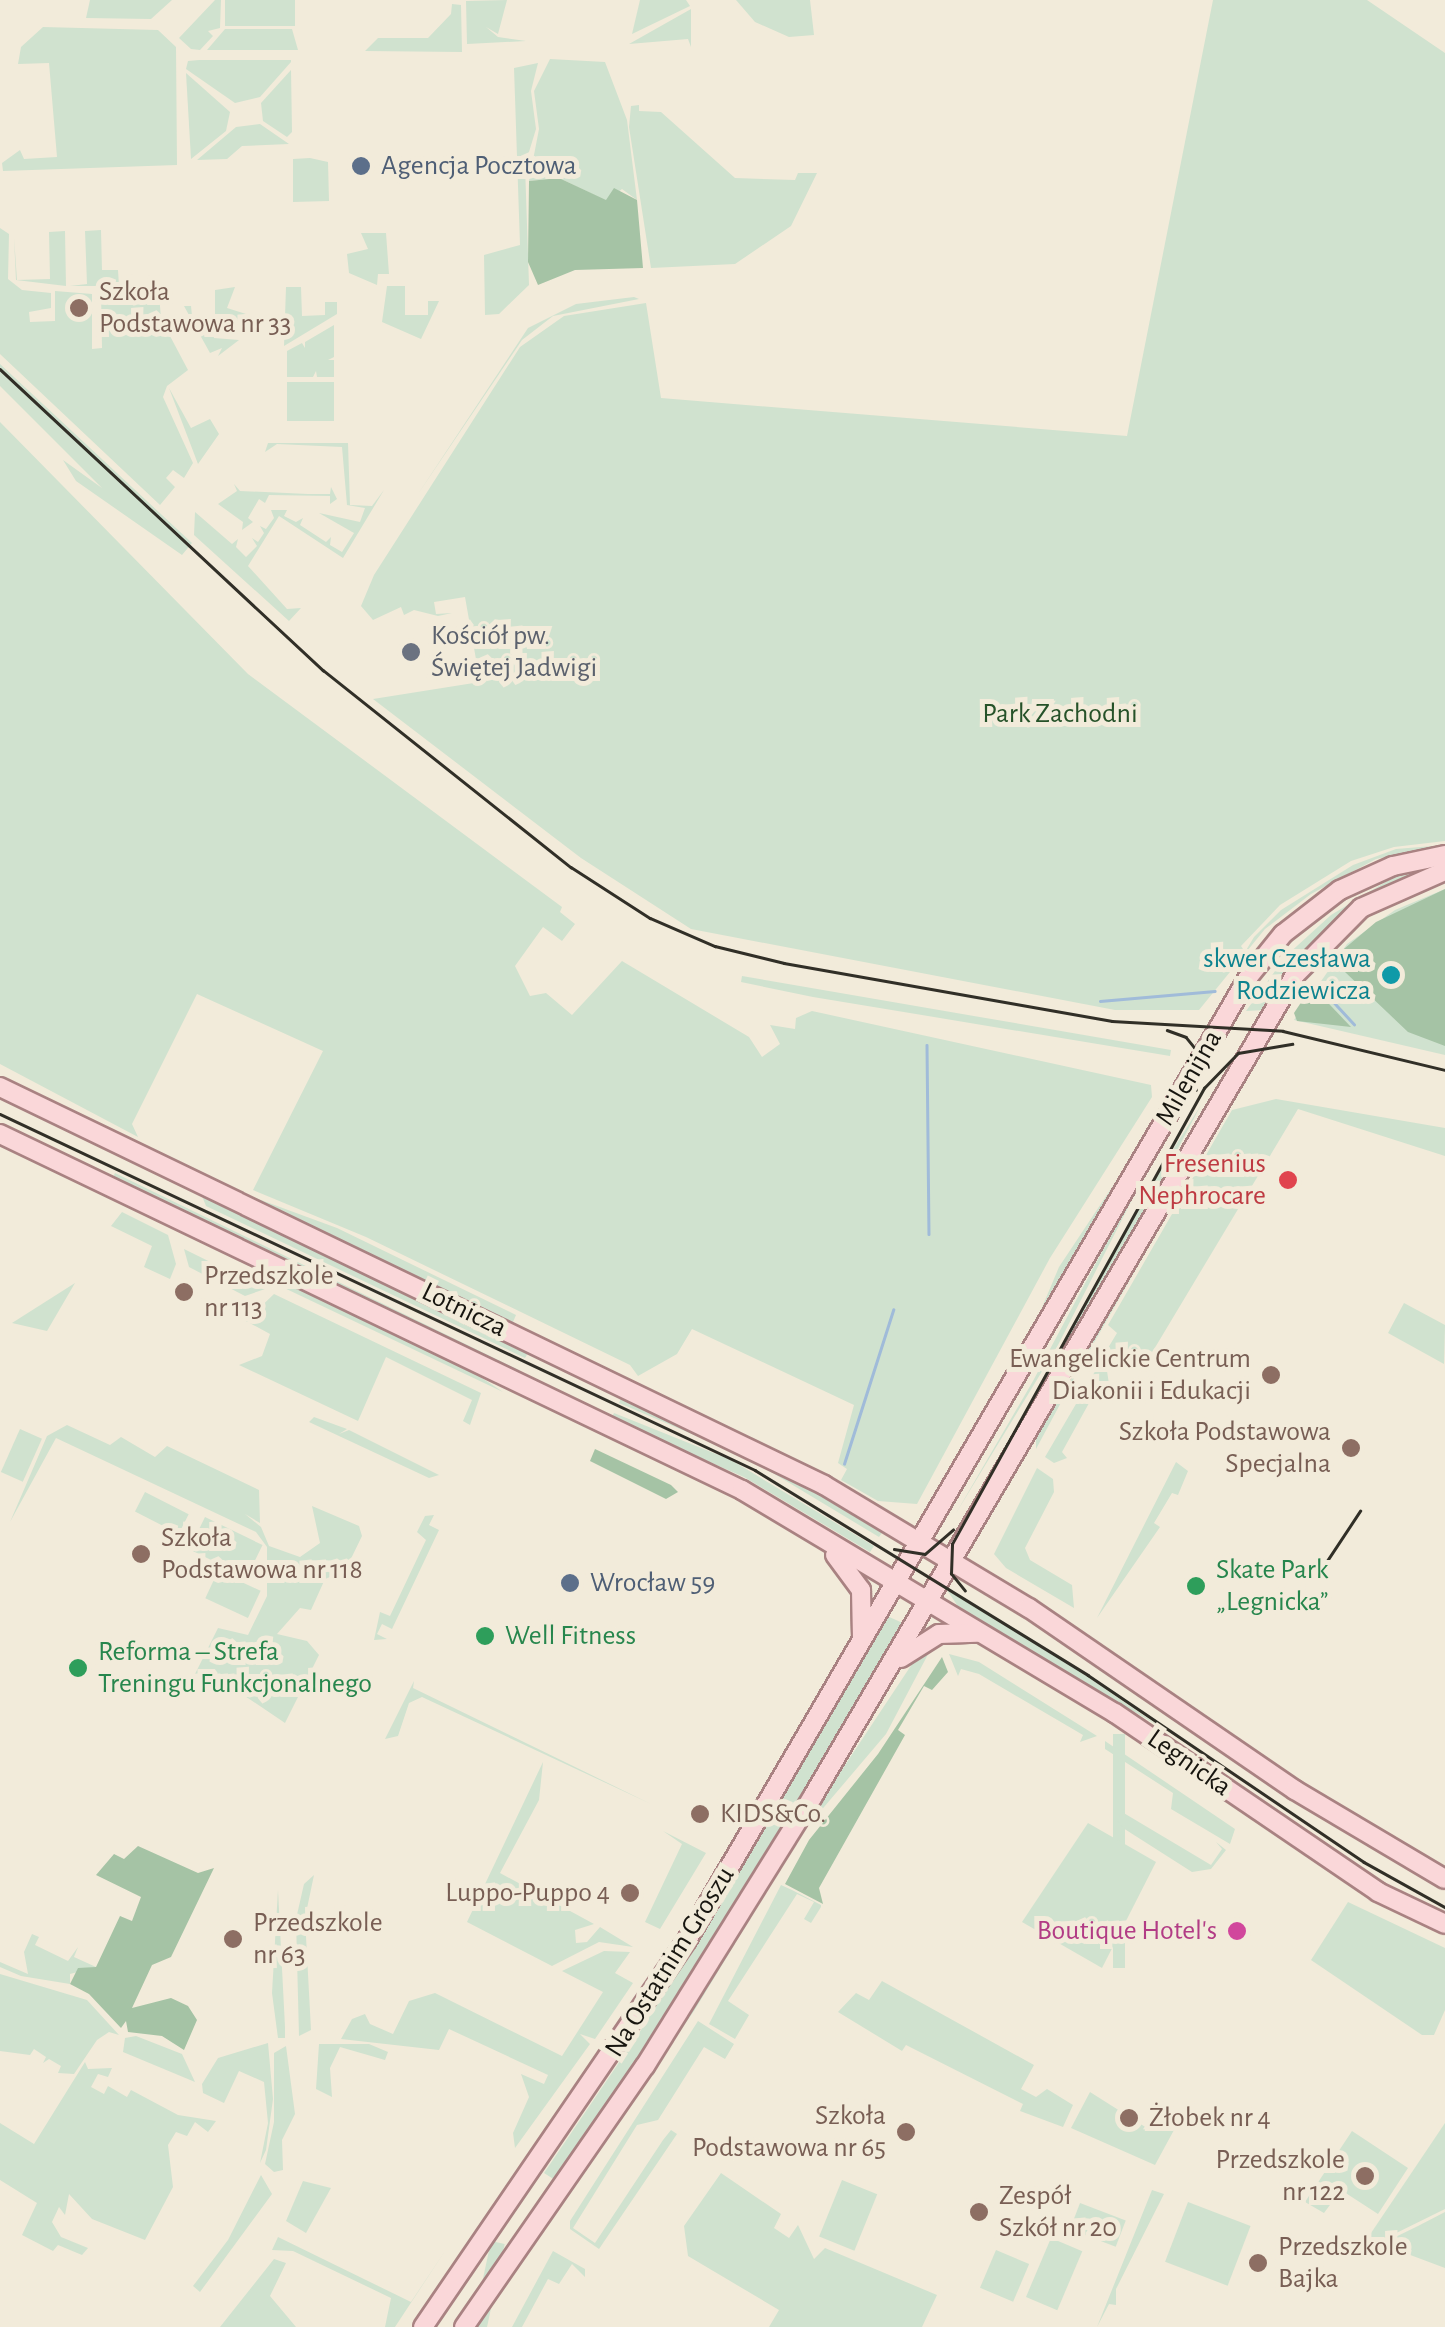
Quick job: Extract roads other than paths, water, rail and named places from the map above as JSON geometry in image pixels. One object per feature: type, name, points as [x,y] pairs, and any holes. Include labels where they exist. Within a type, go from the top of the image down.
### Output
[{"type":"main road","name":"Milenijna","points":[[898,1584],[1261,959],[1340,890],[1393,866],[1445,854]]},
{"type":"main road","name":"Milenijna","points":[[931,1603],[1295,974],[1361,908],[1445,872]]},
{"type":"main road","name":"Lotnicza","points":[[0,1088],[784,1464],[955,1562]]},
{"type":"main road","name":"Lotnicza","points":[[0,1134],[710,1474],[931,1603]]},
{"type":"main road","points":[[821,1539],[861,1590],[862,1644]]},
{"type":"main road","name":"Legnicka","points":[[955,1562],[1296,1790],[1445,1879]]},
{"type":"main road","name":"Na Ostatnim Groszu","points":[[423,2327],[616,2050],[898,1584]]},
{"type":"main road","name":"Legnicka","points":[[931,1603],[1140,1729],[1378,1892],[1445,1924]]},
{"type":"main road","name":"Na Ostatnim Groszu","points":[[464,2327],[644,2066],[931,1603]]},
{"type":"main road","points":[[890,1669],[939,1634],[985,1634]]},
{"type":"waterway","points":[[1319,986],[1354,1024]]},
{"type":"waterway","points":[[1100,1001],[1215,991]]},
{"type":"waterway","points":[[927,1045],[929,1234]]},
{"type":"waterway","points":[[844,1464],[893,1310]]},
{"type":"tram line","points":[[0,369],[323,670],[571,867],[650,918],[715,946],[784,963],[1112,1021],[1283,1031],[1445,1070]]},
{"type":"tram line","points":[[1167,1030],[1186,1037],[1200,1054],[1196,1090]]},
{"type":"tram line","points":[[965,1591],[951,1574],[952,1544],[1204,1088],[1238,1053],[1292,1044]]},
{"type":"tram line","points":[[0,1114],[755,1470],[1088,1675],[1364,1862],[1445,1907]]},
{"type":"tram line","points":[[1317,1576],[1360,1511]]},
{"type":"tram line","points":[[894,1549],[925,1554],[953,1530]]},
{"type":"place","name":"Agencja Pocztowa","points":[[361,166]]},
{"type":"place","name":"Szkoła Podstawowa nr 33","points":[[79,308]]},
{"type":"place","name":"Kościół pw. Świętej Jadwigi","points":[[411,652]]},
{"type":"place","name":"skwer Czesława Rodziewicza","points":[[1391,975]]},
{"type":"place","name":"Fresenius Nephrocare","points":[[1288,1180]]},
{"type":"place","name":"Przedszkole nr 113","points":[[184,1292]]},
{"type":"place","name":"Ewangelickie Centrum Diakonii i Edukacji","points":[[1271,1375]]},
{"type":"place","name":"Szkoła Podstawowa Specjalna","points":[[1351,1448]]},
{"type":"place","name":"Szkoła Podstawowa nr 118","points":[[141,1554]]},
{"type":"place","name":"Wrocław 59","points":[[570,1583]]},
{"type":"place","name":"Skate Park „Legnicka”","points":[[1196,1586]]},
{"type":"place","name":"Well Fitness","points":[[485,1636]]},
{"type":"place","name":"Reforma – Strefa Treningu Funkcjonalnego","points":[[78,1668]]},
{"type":"place","name":"KIDS&Co.","points":[[700,1814]]},
{"type":"place","name":"Luppo-Puppo 4","points":[[630,1893]]},
{"type":"place","name":"Boutique Hotel's","points":[[1237,1931]]},
{"type":"place","name":"Przedszkole nr 63","points":[[233,1939]]},
{"type":"place","name":"Żłobek nr 4","points":[[1129,2118]]},
{"type":"place","name":"Szkoła Podstawowa nr 65","points":[[906,2132]]},
{"type":"place","name":"Przedszkole nr 122","points":[[1365,2176]]},
{"type":"place","name":"Zespół Szkół nr 20","points":[[979,2212]]},
{"type":"place","name":"Przedszkole Bajka","points":[[1258,2263]]},
{"type":"park label","name":"Park Zachodni","points":[[1060,714]]}]
